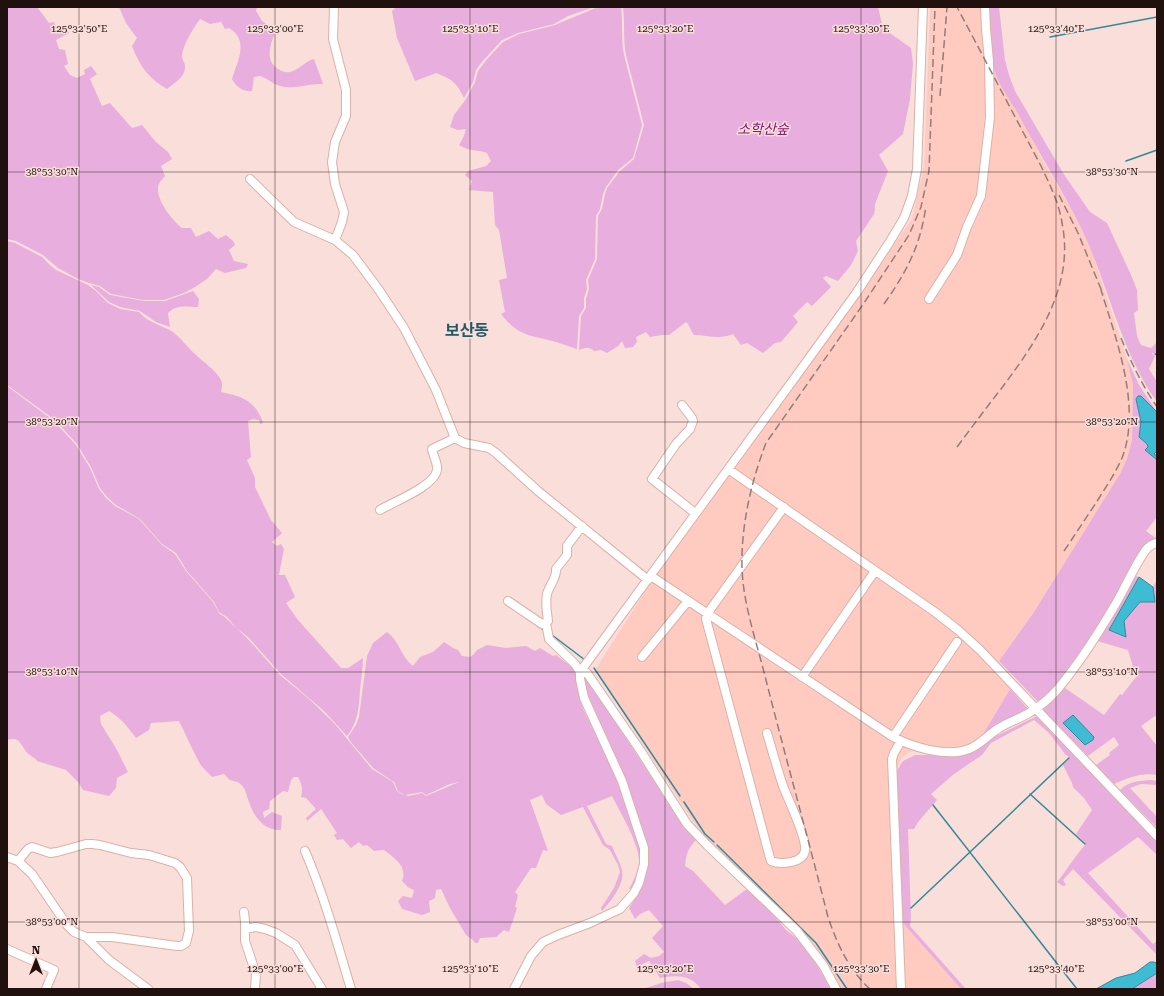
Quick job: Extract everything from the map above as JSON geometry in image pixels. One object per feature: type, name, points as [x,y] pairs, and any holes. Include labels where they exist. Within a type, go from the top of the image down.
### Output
[{"type":"street","points":[[334,7],[333,39],[346,90],[346,116],[336,142],[332,162],[335,184],[344,212],[335,240]]},
{"type":"street","points":[[580,672],[857,292],[898,229],[909,208],[916,168],[923,7]]},
{"type":"street","points":[[928,300],[957,255],[967,227],[982,196],[990,117],[986,7]]},
{"type":"street","points":[[250,179],[294,222],[335,240],[353,255],[379,290],[404,328],[431,379],[455,438],[464,443],[489,448],[582,526],[650,578],[688,601],[893,737],[913,746],[946,752],[970,749],[1000,727],[1035,709],[1056,691],[1063,682],[1113,609],[1129,577],[1145,551],[1149,546],[1157,543]]},
{"type":"street","points":[[682,405],[692,418],[690,429],[676,444],[652,479],[695,513]]},
{"type":"street","points":[[380,510],[420,489],[432,480],[436,476],[437,466],[432,449],[455,438]]},
{"type":"street","points":[[728,469],[958,630],[980,650],[1157,836]]},
{"type":"street","points":[[766,733],[806,848],[802,856],[798,859],[784,863],[775,863],[771,861],[770,858],[706,619],[707,614],[784,507]]},
{"type":"street","points":[[514,989],[531,956],[543,942],[620,909],[640,884],[645,856],[644,848],[622,780],[584,698],[580,672],[575,664],[549,639],[547,629],[547,594],[556,570],[567,555],[568,546],[582,526]]},
{"type":"street","points":[[802,677],[875,571]]},
{"type":"street","points":[[508,600],[547,629]]},
{"type":"street","points":[[642,657],[688,601]]},
{"type":"street","points":[[893,737],[957,642]]},
{"type":"street","points":[[580,672],[587,673],[640,750],[688,824],[707,845],[797,931],[823,965],[836,989]]},
{"type":"street","points":[[901,741],[892,759],[901,989]]},
{"type":"street","points":[[86,937],[112,937],[177,946],[184,945],[189,936],[189,922],[186,878],[180,867],[175,863],[149,855],[131,853],[92,844],[86,844],[50,853],[32,848],[10,858],[32,874],[66,924],[74,932],[86,937],[109,960],[148,989]]},
{"type":"street","points":[[305,851],[312,868],[351,989]]},
{"type":"street","points":[[244,912],[246,946],[256,974],[255,989]]},
{"type":"street","points":[[245,929],[256,927],[265,929],[276,933],[295,945],[322,989]]},
{"type":"street","points":[[7,949],[54,970],[46,989]]},
{"type":"shaded area","points":[[930,7],[988,7],[990,44],[1040,156],[1070,207],[1093,255],[1127,359],[1133,384],[1132,440],[1127,459],[1120,475],[1034,612],[999,661],[1014,682],[976,746],[962,753],[912,751],[901,758],[896,772],[902,922],[961,989],[840,989],[802,929],[700,832],[595,670],[658,571],[912,219],[924,166]]},
{"type":"green space","points":[[7,7],[37,7],[49,23],[54,22],[59,32],[66,30],[69,33],[56,40],[59,49],[65,50],[68,64],[64,66],[70,75],[77,78],[85,74],[84,70],[91,66],[97,74],[90,79],[102,106],[110,103],[132,128],[142,125],[156,142],[168,152],[172,159],[161,166],[165,176],[158,186],[160,200],[170,216],[182,228],[191,228],[196,237],[209,231],[218,239],[226,235],[235,245],[229,250],[234,261],[248,264],[246,268],[225,273],[216,269],[207,279],[184,293],[164,300],[143,300],[111,294],[100,286],[78,279],[58,268],[43,255],[16,241],[7,239]]},
{"type":"green space","points":[[119,7],[257,7],[256,11],[262,21],[271,27],[275,33],[270,47],[271,62],[274,66],[282,71],[290,72],[314,59],[323,84],[286,87],[277,85],[260,76],[254,77],[252,91],[246,91],[240,88],[232,79],[239,58],[239,39],[229,28],[225,29],[221,22],[210,24],[200,19],[194,27],[184,47],[182,57],[185,65],[184,73],[167,89],[155,81],[141,65],[132,46],[137,38],[126,23]]},
{"type":"green space","points":[[396,7],[594,7],[568,16],[554,24],[518,33],[502,40],[476,70],[473,82],[464,98],[453,82],[436,73],[415,81],[397,38],[392,11]]},
{"type":"green space","points":[[598,7],[621,7],[624,55],[642,125],[633,158],[618,170],[606,187],[600,209],[596,216],[595,259],[586,280],[587,289],[584,298],[584,308],[579,316],[577,349],[519,331],[507,322],[501,314],[505,312],[499,280],[507,278],[499,230],[495,225],[493,192],[469,190],[472,181],[465,175],[468,171],[486,166],[491,161],[487,153],[466,149],[459,145],[466,129],[458,130],[450,127],[454,115],[466,99],[475,82],[478,71],[503,42],[519,34],[555,25]]},
{"type":"green space","name":"소학산숲","points":[[623,7],[878,7],[882,24],[887,31],[911,48],[913,64],[910,99],[903,134],[879,155],[888,171],[875,204],[874,214],[856,241],[858,251],[851,265],[838,281],[826,276],[823,278],[831,287],[812,306],[807,302],[793,316],[798,322],[781,342],[775,343],[763,353],[747,343],[741,345],[733,334],[723,337],[694,335],[686,322],[669,335],[650,337],[646,332],[636,337],[637,342],[633,347],[625,348],[622,341],[618,346],[607,353],[601,350],[594,351],[589,348],[579,350],[581,316],[586,308],[586,299],[589,289],[588,280],[597,259],[598,216],[602,209],[607,188],[620,171],[634,159],[644,125],[626,55]]},
{"type":"green space","points":[[989,7],[999,7],[1005,60],[1015,91],[1063,173],[1090,212],[1107,223],[1132,277],[1137,290],[1138,310],[1134,313],[1137,336],[1141,345],[1151,348],[1157,342],[1157,354],[1152,354],[1155,356],[1149,369],[1157,382],[1157,402],[1133,361],[1082,230],[996,75],[992,64],[990,48]]},
{"type":"green space","points":[[7,241],[15,243],[42,257],[56,270],[88,285],[108,303],[120,309],[139,312],[151,321],[173,332],[218,376],[222,383],[221,392],[242,398],[256,409],[263,423],[260,424],[259,420],[253,419],[248,421],[251,457],[247,460],[255,478],[255,487],[271,520],[282,533],[272,542],[277,546],[281,544],[284,549],[279,575],[285,575],[295,597],[286,603],[298,620],[341,668],[348,668],[363,658],[356,720],[347,736],[324,711],[281,674],[248,637],[236,628],[227,617],[219,612],[214,602],[187,571],[176,553],[162,544],[140,519],[116,505],[107,497],[100,488],[91,467],[77,444],[55,420],[7,385]]},
{"type":"green space","points":[[91,285],[99,287],[110,295],[144,301],[165,301],[193,291],[199,299],[198,307],[178,307],[171,310],[168,313],[170,327],[156,322],[140,311],[120,307],[109,302]]},
{"type":"green space","points":[[1127,359],[1139,385],[1157,412],[1141,396],[1138,396],[1136,399],[1141,422],[1139,437],[1147,444],[1148,447],[1145,450],[1157,460],[1157,517],[1146,531],[1157,540],[1061,682],[1039,703],[999,661],[1034,612],[1120,474],[1127,459],[1132,440],[1133,385]]},
{"type":"green space","points":[[7,386],[54,421],[76,445],[90,468],[99,489],[106,498],[115,506],[139,519],[162,545],[175,554],[186,571],[213,602],[219,613],[247,638],[280,675],[308,698],[334,723],[372,769],[393,782],[397,791],[404,795],[398,791],[394,782],[373,768],[348,737],[356,725],[359,717],[367,656],[373,643],[387,632],[391,635],[413,666],[420,657],[433,652],[444,642],[458,650],[462,656],[470,657],[477,650],[487,645],[506,648],[526,646],[535,651],[540,648],[553,656],[556,655],[566,663],[573,669],[577,676],[583,709],[616,775],[626,809],[642,852],[641,869],[632,888],[629,889],[638,869],[638,855],[633,838],[612,796],[587,806],[606,844],[612,846],[622,870],[619,886],[613,897],[602,911],[601,908],[614,888],[620,872],[618,865],[610,850],[603,845],[583,807],[561,815],[546,804],[542,795],[530,800],[548,851],[543,850],[536,868],[531,868],[515,892],[518,895],[515,907],[517,908],[509,932],[504,930],[496,937],[480,938],[478,943],[475,943],[466,935],[441,889],[436,890],[435,898],[429,901],[430,912],[422,915],[402,909],[398,901],[403,896],[412,898],[414,890],[409,888],[402,881],[402,867],[396,859],[384,850],[374,851],[367,845],[363,846],[359,842],[351,848],[343,839],[337,840],[334,835],[337,833],[321,809],[307,821],[306,818],[316,809],[306,798],[301,797],[302,787],[298,777],[294,777],[291,780],[288,792],[283,791],[270,801],[269,809],[263,812],[264,818],[272,812],[282,816],[281,830],[275,830],[265,826],[260,822],[251,808],[241,785],[230,780],[224,774],[212,777],[202,766],[196,757],[179,721],[151,723],[149,730],[136,738],[124,723],[109,711],[100,716],[101,724],[128,772],[117,778],[116,788],[109,796],[83,790],[78,782],[66,770],[37,761],[16,739],[7,740]],"holes":[[[459,782],[426,796],[422,793],[409,796],[405,795],[422,792],[426,795],[450,784]]]},
{"type":"green space","points":[[1136,576],[1139,577],[1109,630],[1126,636],[1123,621],[1140,602],[1155,602],[1153,587],[1157,580],[1157,718],[1155,716],[1141,726],[1157,746],[1157,775],[1141,775],[1114,784],[1096,765],[1110,755],[1109,753],[1119,745],[1114,737],[1088,756],[1042,709],[1065,688],[1104,715],[1120,694],[1122,695],[1136,677],[1128,650],[1097,641]]},
{"type":"green space","points":[[584,676],[680,821],[696,840],[688,852],[685,866],[693,871],[725,905],[747,889],[772,913],[786,930],[800,941],[812,957],[831,989],[701,989],[697,984],[688,978],[671,976],[660,978],[649,961],[637,967],[635,961],[644,954],[651,958],[659,956],[664,952],[652,938],[663,926],[649,910],[640,914],[635,919],[629,908],[639,893],[645,878],[648,862],[647,845],[624,777],[587,693]]},
{"type":"green space","points":[[1010,689],[1029,710],[976,746]]},
{"type":"green space","points":[[1037,716],[1157,842],[1157,855],[1138,837],[1088,873],[1153,944],[1157,941],[1157,955],[1073,869],[1063,880],[1066,885],[1063,886],[1057,882],[1086,844],[1076,834],[1092,810],[1084,798],[1073,787],[1063,765],[1070,758],[1065,754],[1049,733],[1034,720],[991,743],[982,755],[954,774],[931,794],[937,800],[918,822],[914,829],[908,829],[910,926],[966,989],[961,989],[902,922],[896,772],[903,761],[915,755],[969,754],[994,737]]},
{"type":"green space","points":[[1151,780],[1157,781],[1157,785],[1141,784],[1130,788],[1157,817],[1157,828],[1120,790],[1131,783]]},
{"type":"green space","points":[[1157,973],[1157,989],[1132,989]]},
{"type":"green space","points":[[678,980],[686,983],[694,989],[643,989],[661,983]]},
{"type":"water","points":[[1138,396],[1141,396],[1157,412],[1157,451],[1154,454],[1157,456],[1157,460],[1145,450],[1148,447],[1147,444],[1139,437],[1141,422],[1136,399]]},
{"type":"water","points":[[1139,577],[1153,587],[1155,602],[1140,602],[1124,621],[1126,637],[1109,630]]},
{"type":"water","points":[[1073,715],[1094,737],[1093,740],[1085,745],[1063,723]]},
{"type":"water","points":[[1150,962],[1157,963],[1157,973],[1132,989],[1096,989],[1116,978],[1135,973]]},
{"type":"waterway","points":[[1050,37],[1157,17]]},
{"type":"waterway","points":[[1126,161],[1157,150]]},
{"type":"waterway","points":[[527,618],[545,631]]},
{"type":"waterway","points":[[552,635],[585,660]]},
{"type":"waterway","points":[[594,668],[680,796]]},
{"type":"waterway","points":[[911,908],[1069,758]]},
{"type":"waterway","points":[[1030,794],[1085,844]]},
{"type":"waterway","points":[[684,802],[705,834],[714,842]]},
{"type":"waterway","points":[[933,805],[1077,989]]},
{"type":"waterway","points":[[717,845],[816,943],[847,989]]},
{"type":"railway","points":[[870,989],[856,974],[844,956],[828,917],[751,624],[743,581],[743,536],[748,504],[766,443],[864,303],[909,235],[921,207],[929,171],[935,7]]},
{"type":"railway","points":[[940,96],[947,7]]},
{"type":"railway","points":[[957,7],[1051,187],[1061,216],[1065,246],[1063,269],[1058,291],[1040,332],[1028,352],[957,447]]},
{"type":"railway","points":[[1059,195],[1078,233],[1103,294]]},
{"type":"railway","points":[[884,304],[899,281],[911,258],[920,234],[926,206]]},
{"type":"railway","points":[[1064,551],[1116,470],[1122,458],[1127,438],[1129,417],[1125,373],[1120,351],[1101,290]]},
{"type":"railway","points":[[1121,338],[1137,373],[1157,407]]},
{"type":"district","name":"보산동","points":[[467,330]]}]
